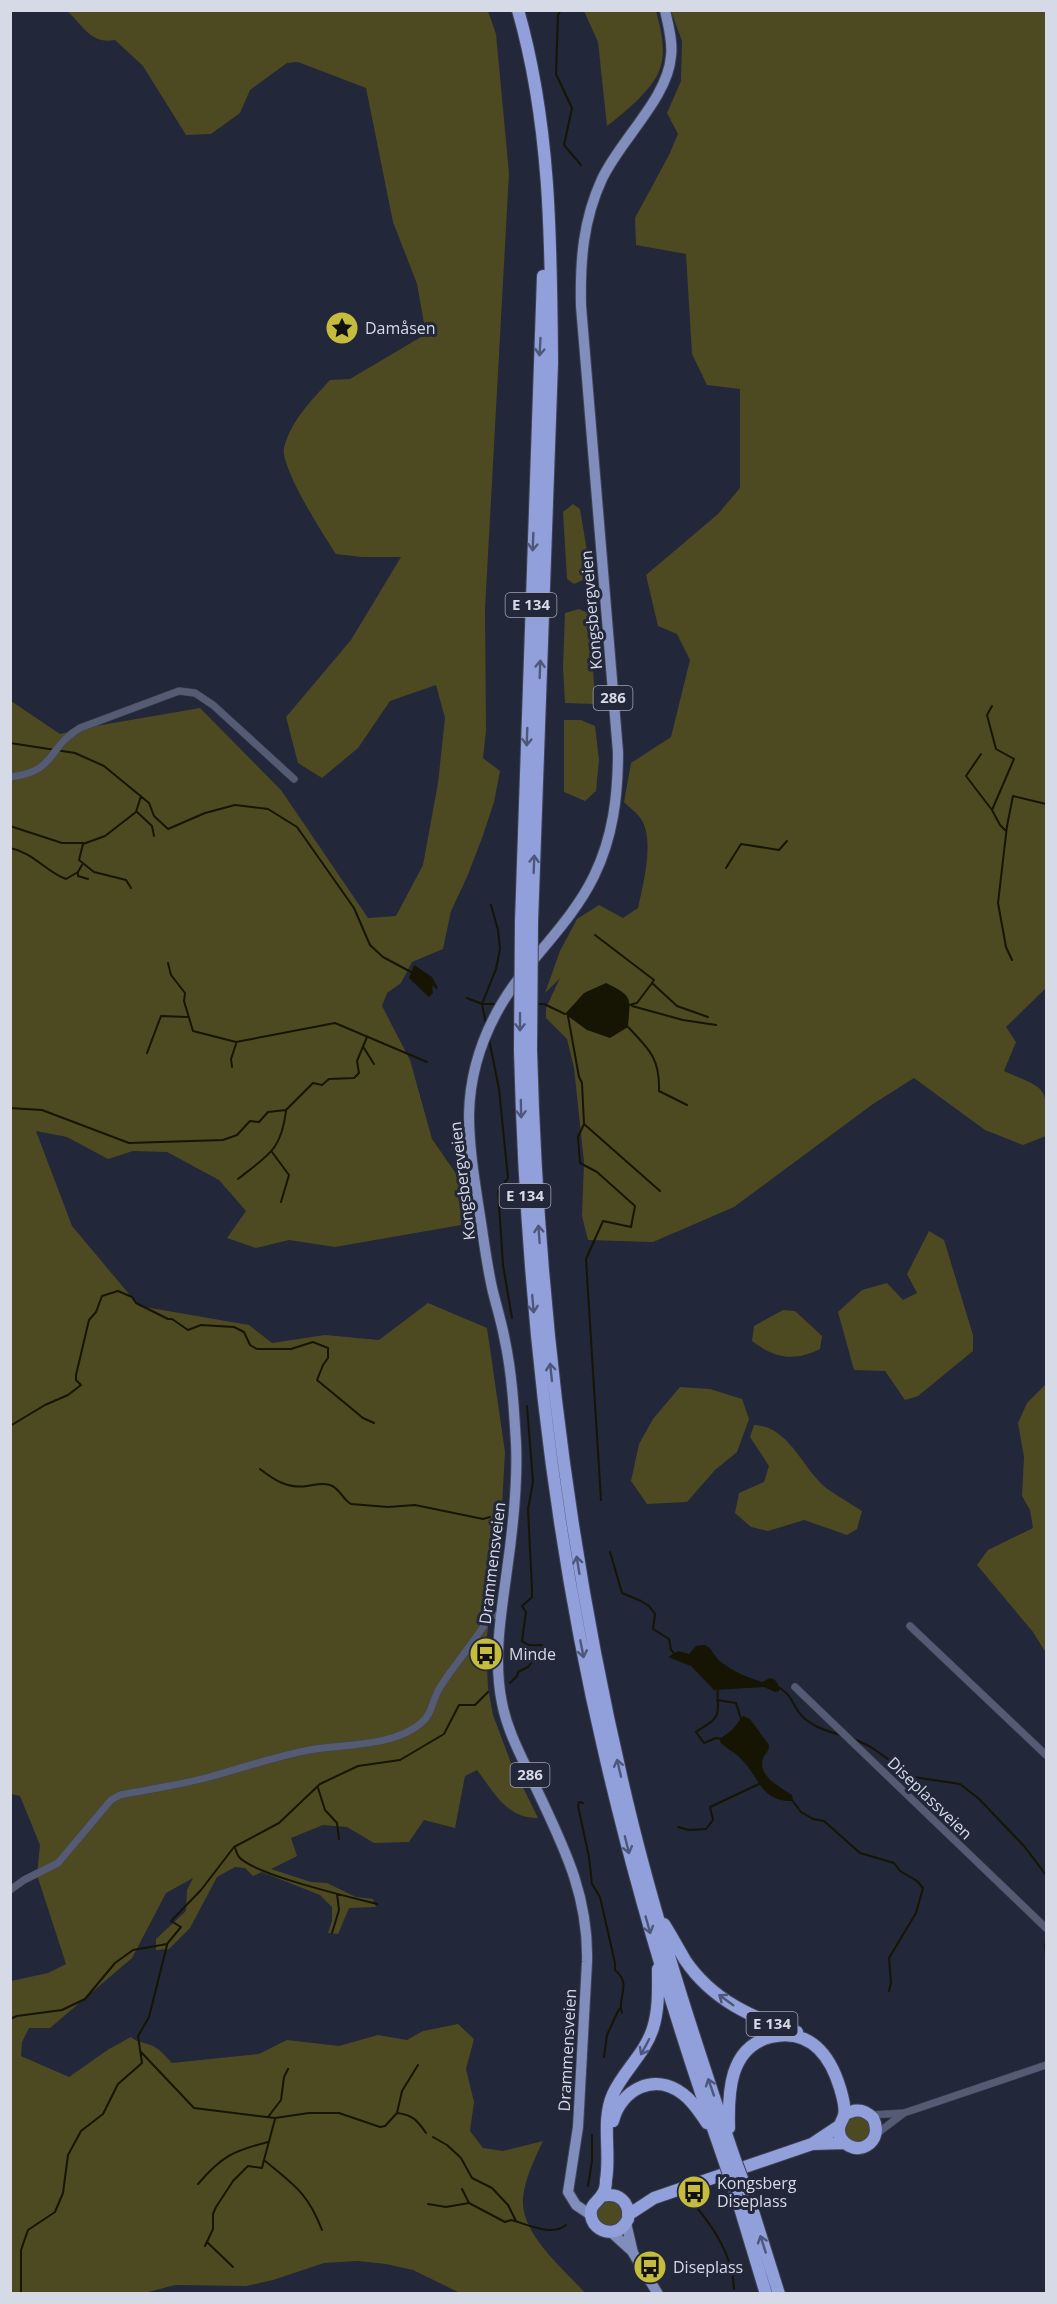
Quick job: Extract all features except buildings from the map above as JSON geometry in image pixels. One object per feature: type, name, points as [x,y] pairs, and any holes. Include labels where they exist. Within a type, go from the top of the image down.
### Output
[{"type":"highway","name":"E 134","points":[[511,10],[526,70],[535,121],[542,196],[543,257],[526,922],[525,1203],[531,1281],[542,1388],[561,1528],[577,1622],[603,1747],[657,1956],[715,2134]]},
{"type":"highway","name":"E 134","points":[[518,10],[535,80],[542,127],[549,201],[551,289],[551,374],[526,922]]},
{"type":"highway","name":"E 134","points":[[526,1050],[541,1264],[553,1386],[569,1508],[598,1673],[633,1825],[656,1910],[695,2041],[729,2142]]},
{"type":"highway","name":"E 134","points":[[656,1910],[693,1970],[719,1996],[755,2018],[807,2035],[824,2046],[836,2061],[850,2095],[876,2125],[875,2135]]},
{"type":"highway","name":"E 134","points":[[596,2205],[606,2179],[607,2123],[611,2101],[618,2085],[643,2051],[652,2032],[657,2009],[657,1956]]},
{"type":"highway","name":"E 134","points":[[729,2158],[730,2092],[735,2067],[741,2057],[753,2046],[771,2037],[797,2037],[811,2043],[824,2053],[836,2074],[843,2096],[839,2135],[844,2143]]},
{"type":"highway","name":"E 134","points":[[627,2219],[628,2207],[621,2198],[612,2172],[612,2127],[617,2108],[630,2092],[649,2084],[672,2087],[688,2099],[715,2134],[729,2158],[779,2294]]},
{"type":"highway","points":[[812,2144],[842,2121],[851,2111],[865,2113]]},
{"type":"highway","points":[[654,2198],[627,2219],[618,2230],[611,2232],[597,2228],[596,2205],[610,2194],[621,2198],[654,2198],[812,2144],[844,2143],[851,2147],[861,2148],[872,2141],[875,2135]]},
{"type":"highway","name":"E 134","points":[[742,2196],[766,2294]]},
{"type":"main road","name":"Kongsbergveien","points":[[509,1367],[490,1278],[476,1186],[470,1135],[470,1098],[478,1056],[495,1013],[517,980],[579,902],[604,854],[614,819],[618,784],[618,752],[581,306],[581,254],[587,219],[603,177],[621,146],[659,93],[668,75],[672,45],[665,10]]},
{"type":"main road","name":"Drammensveien","points":[[509,1367],[516,1472],[514,1504],[496,1616],[498,1670],[506,1718],[567,1855],[577,1880],[585,1913],[588,1937],[579,2111],[576,2143],[569,2177],[577,2198],[596,2205]]},
{"type":"main road","points":[[627,2219],[633,2253]]},
{"type":"main road","points":[[611,2232],[633,2253],[658,2294]]},
{"type":"street","points":[[10,777],[25,775],[43,768],[69,735],[80,728],[180,691],[195,693],[213,705],[294,779]]},
{"type":"street","points":[[10,1890],[24,1880],[58,1863],[111,1800],[120,1795],[180,1785],[276,1757],[316,1749],[364,1744],[392,1737],[419,1725],[428,1717],[437,1692],[496,1616]]},
{"type":"street","points":[[910,1626],[1047,1755]]},
{"type":"street","name":"Diseplassveien","points":[[795,1687],[1047,1928]]},
{"type":"street","points":[[865,2113],[904,2113],[1047,2065]]},
{"type":"street","points":[[875,2135],[904,2113]]},
{"type":"shaded area","points":[[67,11],[488,11],[496,34],[509,173],[485,609],[486,731],[483,758],[500,771],[494,802],[482,838],[451,911],[443,949],[412,962],[401,983],[387,993],[382,1006],[410,1060],[432,1139],[459,1178],[461,1225],[335,1247],[289,1240],[256,1248],[227,1238],[246,1211],[219,1180],[167,1152],[133,1151],[108,1159],[67,1137],[36,1131],[72,1226],[139,1306],[249,1325],[272,1343],[325,1335],[379,1340],[428,1303],[487,1328],[505,1452],[501,1523],[486,1644],[488,1688],[493,1715],[511,1763],[538,1818],[527,1817],[509,1809],[495,1795],[477,1770],[465,1776],[455,1828],[424,1820],[409,1842],[374,1843],[347,1827],[323,1825],[291,1838],[297,1856],[271,1869],[311,1882],[327,1883],[356,1897],[373,1899],[376,1907],[349,1908],[338,1934],[328,1933],[332,1921],[332,1907],[320,1895],[262,1872],[253,1876],[245,1868],[235,1867],[217,1877],[190,1928],[169,1949],[156,1950],[156,1939],[186,1911],[187,1890],[193,1878],[166,1893],[132,1958],[50,2028],[29,2028],[22,2042],[21,2056],[69,2077],[109,2049],[131,2037],[156,2048],[172,2063],[259,2054],[287,2040],[339,2046],[378,2035],[407,2040],[423,2031],[458,2024],[474,2039],[466,2069],[474,2102],[470,2131],[483,2148],[503,2151],[543,2141],[526,2183],[523,2198],[524,2211],[535,2237],[585,2293],[460,2293],[413,2270],[358,2261],[324,2263],[273,2280],[246,2286],[175,2285],[141,2294],[11,2293],[11,1981],[48,1973],[66,1964],[37,1875],[40,1845],[20,1796],[11,1794],[11,701],[60,734],[200,708],[281,790],[368,918],[396,916],[423,865],[438,783],[445,718],[436,685],[390,701],[358,748],[322,778],[298,763],[286,717],[351,640],[401,557],[336,554],[296,485],[289,470],[284,448],[292,428],[303,411],[330,380],[350,379],[426,334],[417,284],[393,222],[366,88],[298,62],[287,63],[250,90],[240,113],[211,134],[186,135],[143,66],[115,40],[107,41],[93,36]]},
{"type":"shaded area","points":[[584,11],[656,11],[661,33],[663,57],[655,78],[636,101],[607,126],[598,42]]},
{"type":"shaded area","points":[[671,11],[1046,11],[1046,988],[1006,1027],[1016,1042],[1004,1071],[1030,1082],[1042,1092],[1046,1106],[1046,1136],[1023,1145],[985,1130],[914,1078],[873,1104],[734,1207],[653,1242],[588,1240],[582,1216],[584,1162],[574,1068],[567,1039],[546,1018],[546,1008],[560,978],[545,993],[560,951],[577,919],[599,905],[623,918],[638,908],[648,850],[645,828],[641,819],[624,802],[631,763],[671,737],[690,660],[677,634],[658,626],[646,575],[718,514],[740,488],[740,389],[707,385],[692,354],[686,254],[636,245],[635,218],[678,134],[667,113],[681,81],[682,41]]},
{"type":"shaded area","points":[[573,504],[580,509],[589,563],[587,578],[574,584],[567,579],[563,512]]},
{"type":"shaded area","points":[[579,609],[590,614],[595,704],[565,703],[563,667],[565,613]]},
{"type":"shaded area","points":[[564,720],[581,720],[595,726],[599,760],[596,791],[585,801],[564,792]]},
{"type":"shaded area","points":[[414,965],[432,977],[438,988],[432,985],[433,993],[429,997],[409,978]]},
{"type":"shaded area","points":[[606,983],[626,995],[629,1004],[628,1027],[610,1038],[587,1030],[565,1014],[584,993]]},
{"type":"shaded area","points":[[929,1231],[944,1240],[973,1335],[973,1351],[918,1396],[905,1400],[885,1371],[854,1370],[838,1312],[862,1290],[887,1283],[903,1300],[917,1293],[907,1274]]},
{"type":"shaded area","points":[[783,1310],[795,1311],[822,1336],[820,1349],[802,1356],[784,1356],[768,1351],[752,1341],[754,1326]]},
{"type":"shaded area","points":[[1046,1384],[1046,1653],[1033,1632],[977,1565],[988,1550],[1033,1528],[1030,1510],[1022,1496],[1024,1457],[1018,1423],[1027,1403]]},
{"type":"shaded area","points":[[680,1387],[710,1389],[742,1399],[749,1419],[737,1452],[715,1470],[687,1502],[647,1504],[631,1481],[639,1444],[653,1419]]},
{"type":"shaded area","points":[[754,1425],[777,1432],[794,1449],[817,1480],[862,1511],[857,1529],[847,1535],[804,1520],[768,1531],[751,1527],[735,1513],[739,1493],[764,1482],[769,1466],[750,1437]]},
{"type":"shaded area","points":[[704,1645],[721,1662],[735,1671],[762,1682],[770,1678],[775,1680],[780,1688],[779,1691],[775,1692],[764,1687],[714,1690],[691,1666],[668,1657],[678,1651],[689,1654],[696,1646]]},
{"type":"shaded area","points":[[743,1716],[750,1719],[769,1745],[762,1764],[766,1776],[792,1795],[793,1801],[773,1797],[766,1792],[745,1763],[720,1742],[721,1738],[732,1730]]},
{"type":"shaded area","points":[[857,2116],[866,2120],[870,2129],[866,2138],[857,2142],[848,2138],[844,2129],[848,2120]]},
{"type":"shaded area","points":[[610,2200],[619,2204],[623,2213],[619,2222],[610,2226],[601,2222],[597,2213],[601,2204]]},
{"type":"waterway","points":[[561,10],[558,15],[556,74],[572,108],[564,145],[581,165]]},
{"type":"waterway","points":[[992,706],[987,715],[996,749],[1014,759],[992,810],[1006,831]]},
{"type":"waterway","points":[[10,743],[75,753],[104,766],[149,803],[154,816],[168,829],[205,813],[235,805],[268,809],[297,827],[354,908],[370,945],[383,957],[411,972]]},
{"type":"waterway","points":[[981,754],[966,776],[992,810]]},
{"type":"waterway","points":[[131,888],[126,880],[94,872],[79,860],[83,844],[105,836],[136,812],[141,796]]},
{"type":"waterway","points":[[1012,960],[1006,947],[998,903],[1013,796],[1046,804]]},
{"type":"waterway","points":[[137,812],[152,826],[154,836]]},
{"type":"waterway","points":[[10,826],[62,843],[83,843]]},
{"type":"waterway","points":[[726,868],[741,844],[779,850],[787,841]]},
{"type":"waterway","points":[[10,848],[26,854],[66,879],[78,872],[82,865]]},
{"type":"waterway","points":[[78,872],[78,876],[88,879]]},
{"type":"waterway","points":[[486,1024],[482,1004],[496,969],[500,949],[498,930],[491,905]]},
{"type":"waterway","points":[[595,935],[654,980],[652,983]]},
{"type":"waterway","points":[[168,963],[171,975],[185,993],[184,1001],[193,1031],[236,1042],[335,1023],[427,1062]]},
{"type":"waterway","points":[[629,1005],[637,1003],[652,983],[677,1006],[708,1017]]},
{"type":"waterway","points":[[467,998],[482,1004],[499,1004]]},
{"type":"waterway","points":[[534,1004],[544,1004],[565,1014]]},
{"type":"waterway","points":[[632,1006],[683,1020],[716,1025]]},
{"type":"waterway","points":[[147,1053],[161,1016],[187,1017]]},
{"type":"waterway","points":[[568,1016],[582,1083],[584,1124],[578,1137],[580,1163],[597,1172],[635,1206],[631,1227],[603,1221],[586,1259],[601,1500]]},
{"type":"waterway","points":[[628,1027],[652,1055],[658,1070],[659,1091],[687,1105]]},
{"type":"waterway","points":[[10,1108],[42,1110],[129,1143],[223,1140],[237,1135],[250,1121],[259,1122],[268,1112],[286,1110],[313,1083],[322,1085],[329,1079],[354,1078],[359,1073],[357,1061],[367,1037]]},
{"type":"waterway","points":[[489,1039],[499,1089],[508,1178],[498,1191],[503,1265],[512,1318]]},
{"type":"waterway","points":[[232,1067],[231,1059],[236,1044]]},
{"type":"waterway","points":[[364,1048],[374,1064]]},
{"type":"waterway","points":[[238,1179],[277,1144],[286,1111]]},
{"type":"waterway","points":[[584,1124],[660,1191]]},
{"type":"waterway","points":[[272,1152],[289,1175],[281,1202]]},
{"type":"waterway","points":[[10,1426],[45,1405],[68,1395],[81,1385],[76,1380],[76,1375],[89,1320],[96,1312],[102,1296],[118,1291],[132,1297],[136,1303],[172,1319],[188,1330],[201,1325],[234,1327],[244,1332],[250,1345],[257,1349],[291,1349],[313,1342],[328,1348],[328,1358],[317,1380],[363,1418],[374,1423]]},
{"type":"waterway","points":[[510,1683],[518,1672],[528,1667],[545,1651],[542,1645],[529,1645],[522,1641],[526,1612],[522,1606],[532,1597],[528,1509],[533,1482],[527,1406]]},
{"type":"waterway","points":[[260,1469],[287,1485],[300,1487],[330,1485],[351,1504],[388,1507],[415,1505],[483,1519],[490,1517]]},
{"type":"waterway","points":[[610,1552],[622,1593],[649,1606],[655,1614],[653,1629],[669,1639],[671,1650],[675,1654]]},
{"type":"waterway","points":[[780,1688],[789,1696],[806,1720],[841,1735]]},
{"type":"waterway","points":[[718,1689],[718,1710],[715,1718],[696,1732],[704,1743],[716,1738],[721,1739]]},
{"type":"waterway","points":[[10,2019],[62,2010],[85,1999],[115,1963],[133,1950],[167,1944],[181,1927],[171,1921],[201,1890],[234,1847],[279,1823],[320,1784],[358,1766],[400,1760],[444,1734],[459,1705],[475,1705],[488,1692]]},
{"type":"waterway","points":[[717,1700],[736,1703],[741,1719]]},
{"type":"waterway","points":[[852,1738],[871,1747],[913,1777],[960,1784],[978,1798],[1024,1846],[1046,1875]]},
{"type":"waterway","points":[[678,1827],[689,1830],[706,1829],[713,1820],[710,1807],[759,1784]]},
{"type":"waterway","points":[[318,1788],[325,1810],[337,1823],[339,1839]]},
{"type":"waterway","points":[[792,1800],[801,1812],[813,1819],[824,1821],[860,1853],[894,1863],[900,1871],[917,1881],[923,1888],[916,1913],[889,1958],[891,1983],[889,1991]]},
{"type":"waterway","points":[[583,1803],[579,1802],[578,1806],[589,1857],[592,1884],[600,1897],[615,1970],[624,1986],[621,2002],[622,2013]]},
{"type":"waterway","points":[[235,1848],[239,1857],[264,1871],[304,1885],[377,1904]]},
{"type":"waterway","points":[[332,1933],[339,1910],[337,1894]]},
{"type":"waterway","points":[[1046,1941],[1046,1955]]},
{"type":"waterway","points":[[21,2294],[21,2250],[28,2230],[55,2212],[63,2193],[68,2155],[81,2131],[103,2114],[118,2084],[142,2063],[138,2036],[149,2017],[167,1945]]},
{"type":"waterway","points":[[604,2057],[607,2035],[619,2009]]},
{"type":"waterway","points":[[141,2052],[194,2108],[275,2118],[309,2113],[339,2113],[380,2127],[385,2126],[397,2113],[414,2119],[426,2133]]},
{"type":"waterway","points":[[397,2113],[402,2091],[418,2065]]},
{"type":"waterway","points":[[268,2117],[281,2100],[284,2077],[288,2069]]},
{"type":"waterway","points":[[275,2119],[264,2160],[299,2190],[317,2217],[322,2230]]},
{"type":"waterway","points":[[588,2186],[592,2161],[592,2135]]},
{"type":"waterway","points":[[433,2137],[447,2145],[461,2158],[472,2178],[492,2188],[508,2205],[516,2221]]},
{"type":"waterway","points":[[198,2184],[214,2167],[229,2156],[268,2142]]},
{"type":"waterway","points":[[205,2246],[213,2229],[213,2214],[216,2207],[233,2181],[248,2166],[262,2168],[264,2160]]},
{"type":"waterway","points":[[462,2189],[469,2203],[505,2222],[511,2220],[547,2230],[566,2225]]},
{"type":"waterway","points":[[428,2204],[446,2207],[469,2203]]},
{"type":"waterway","points":[[694,2204],[721,2243],[730,2265],[734,2289]]},
{"type":"waterway","points":[[207,2242],[233,2267]]},
{"type":"place","name":"Damåsen","points":[[342,328]]},
{"type":"place","name":"Minde","points":[[486,1654]]},
{"type":"place","name":"Kongsberg Diseplass","points":[[694,2192]]},
{"type":"place","name":"Diseplass","points":[[650,2267]]}]
